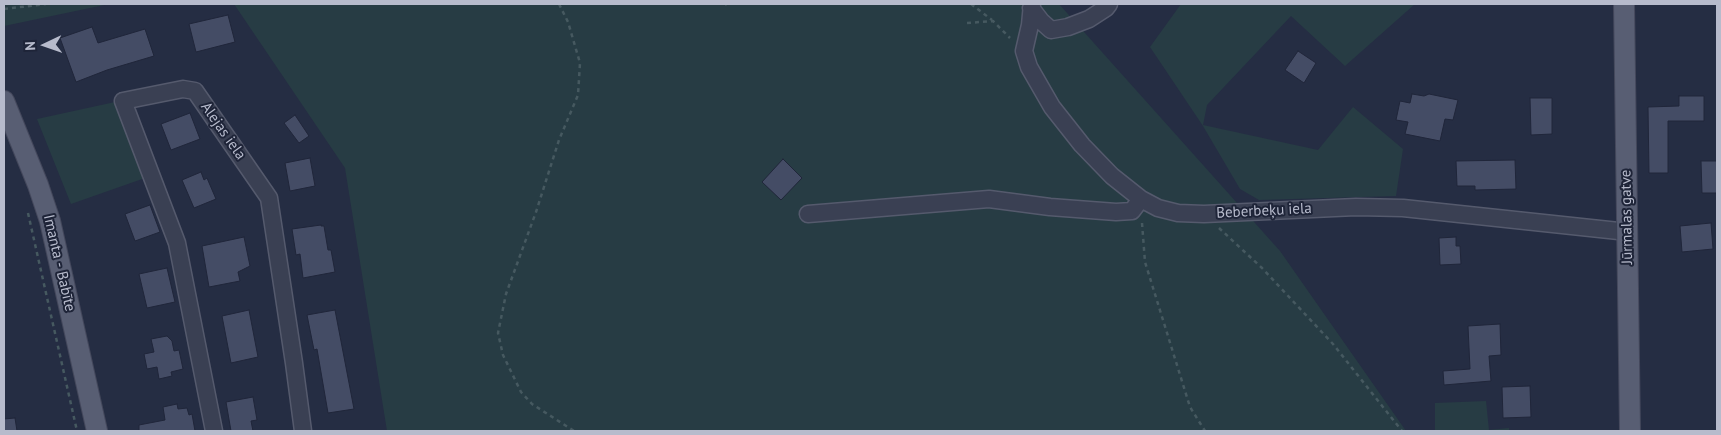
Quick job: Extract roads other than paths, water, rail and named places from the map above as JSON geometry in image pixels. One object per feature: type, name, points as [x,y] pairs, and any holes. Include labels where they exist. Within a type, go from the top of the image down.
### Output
[{"type":"main road","name":"Jūrmalas gatve","points":[[1624,4],[1630,431]]},
{"type":"main road","name":"Imanta - Babīte","points":[[4,101],[38,185],[50,221],[97,431]]},
{"type":"street","points":[[1032,6],[1041,21],[1051,30],[1068,27],[1089,19],[1109,4]]},
{"type":"street","name":"Beberbeķu iela","points":[[1032,6],[1024,51],[1029,67],[1052,107],[1082,145],[1112,176],[1141,200],[1158,208],[1178,213],[1204,214],[1356,207],[1402,208],[1628,232]]},
{"type":"street","name":"Alejas iela","points":[[214,431],[177,243],[123,101],[183,89],[195,91],[269,198],[303,431]]},
{"type":"street","points":[[808,214],[989,199],[1050,207],[1116,212],[1132,211],[1141,200]]}]
